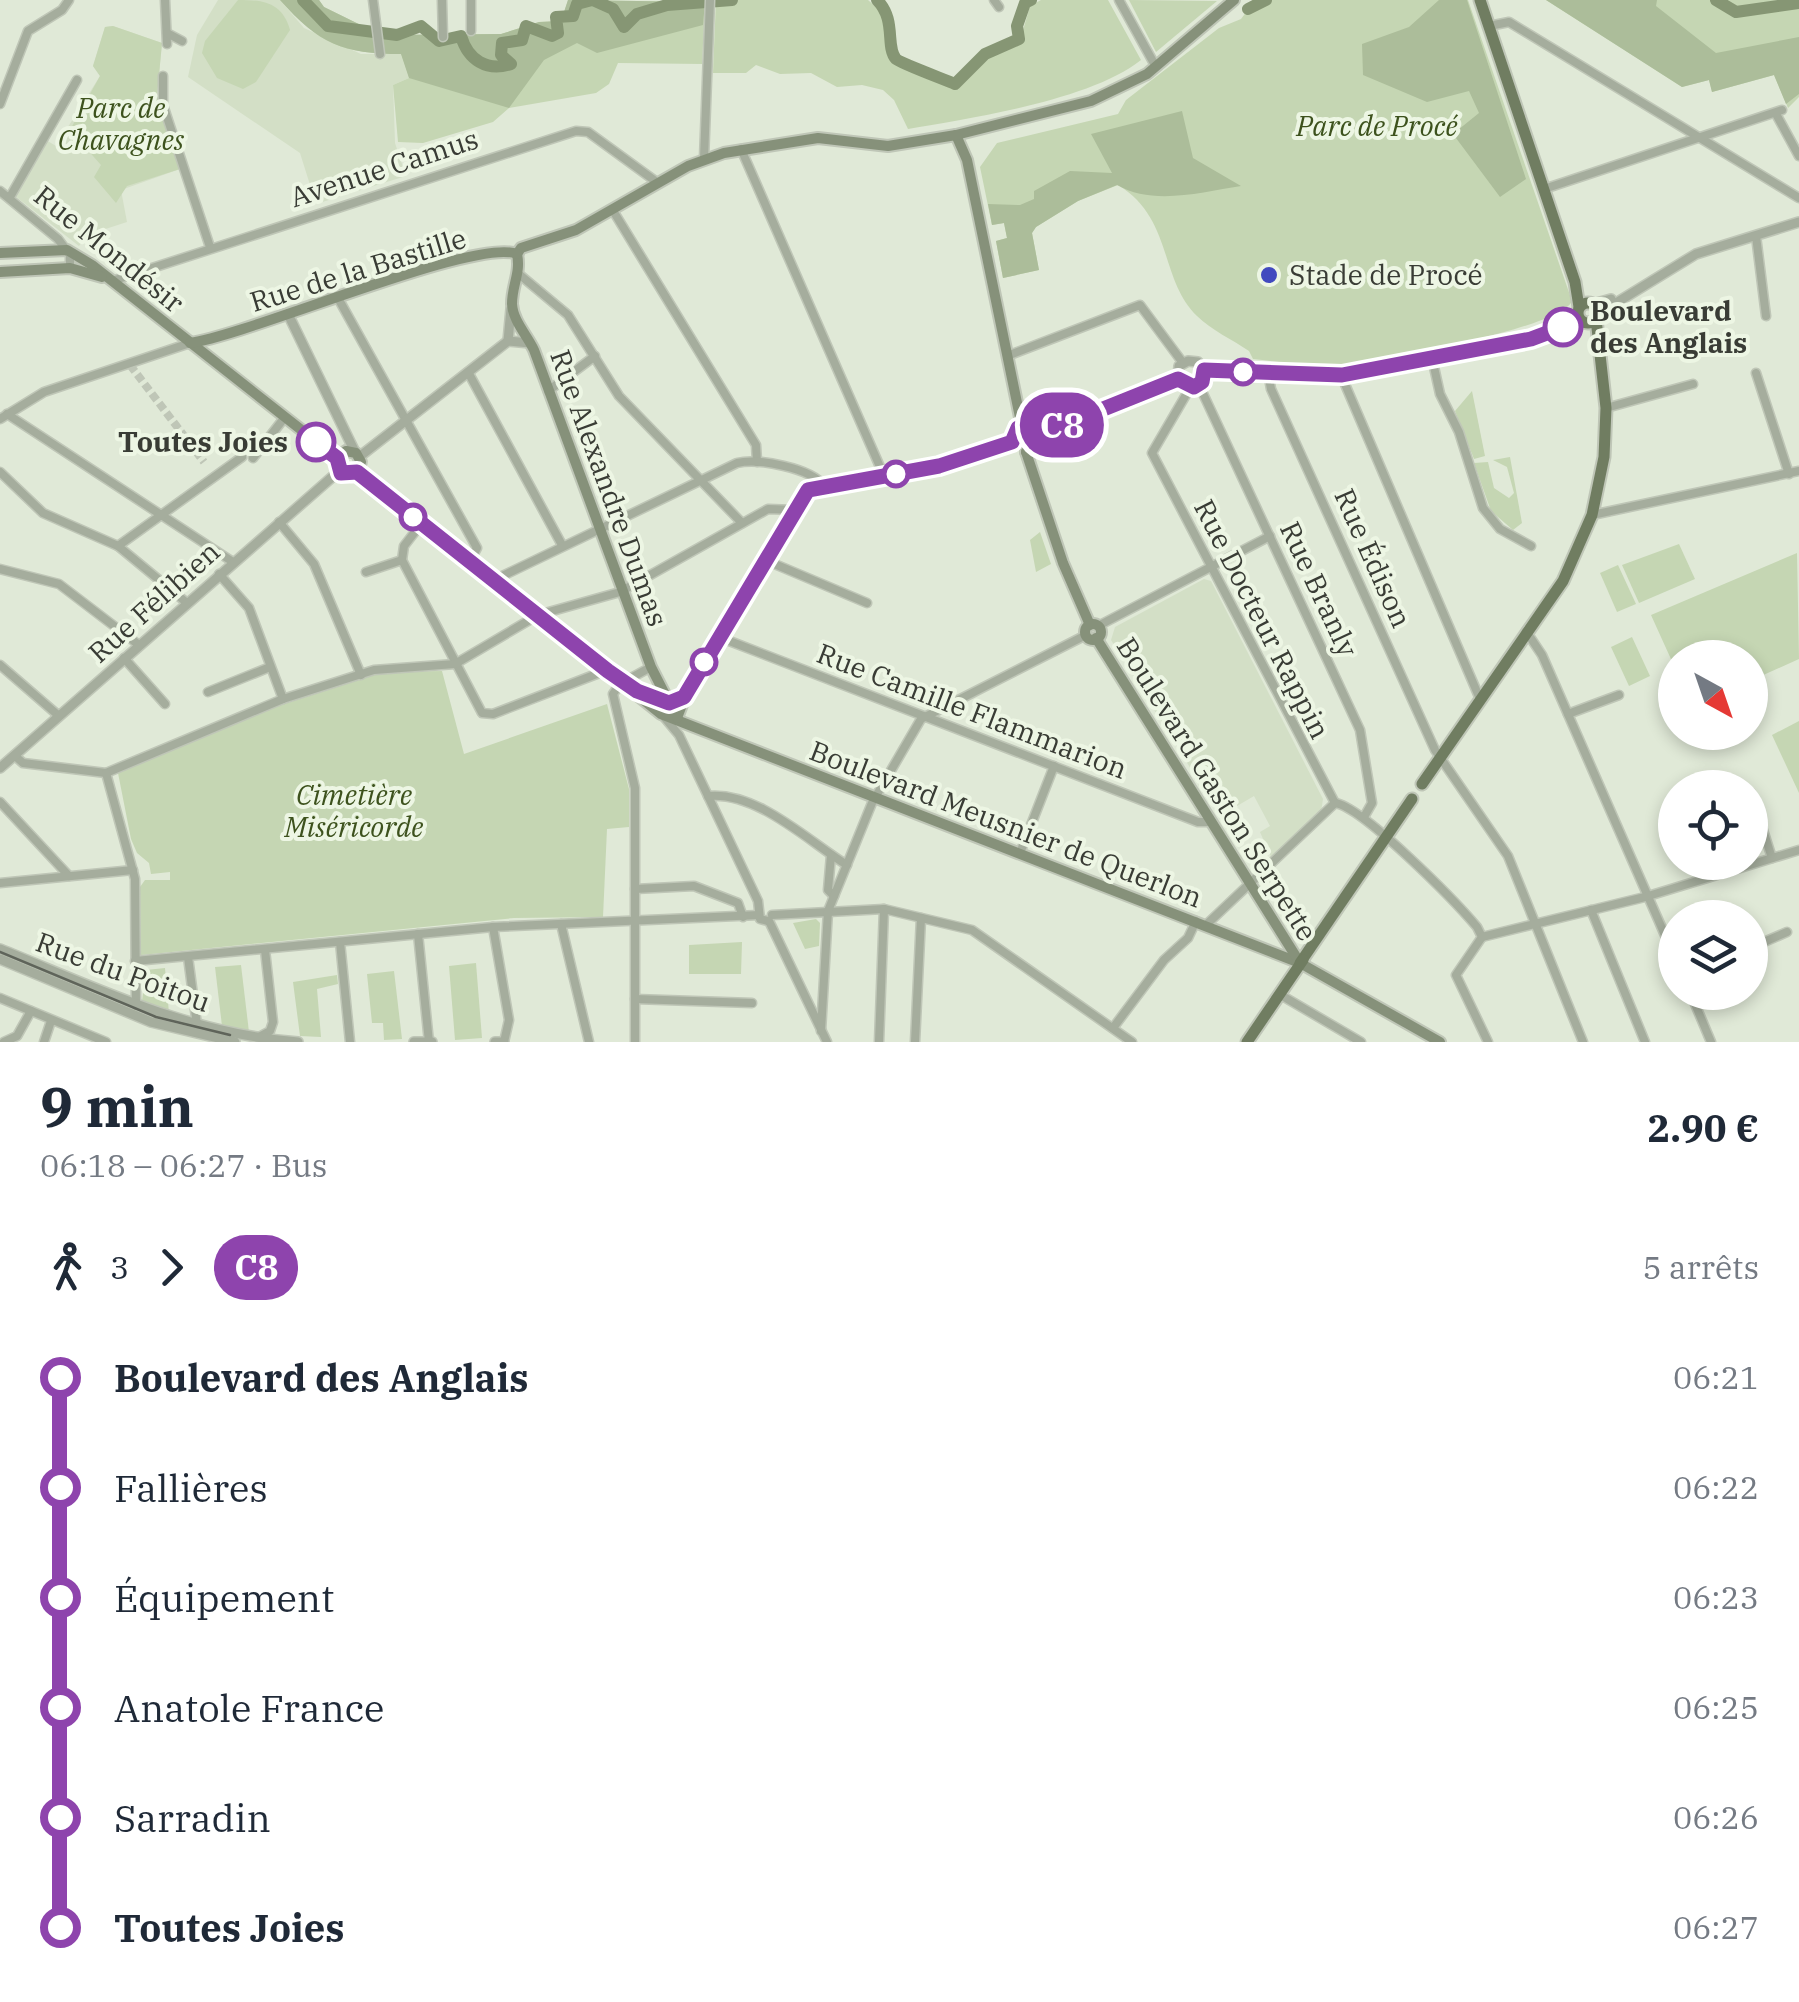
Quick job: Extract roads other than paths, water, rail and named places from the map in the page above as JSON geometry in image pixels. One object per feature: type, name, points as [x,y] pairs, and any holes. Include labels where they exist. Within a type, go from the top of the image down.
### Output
[{"type":"main road","name":"Rue de la Bastille","points":[[190,343],[452,261],[505,251],[517,254],[521,248],[576,230],[704,160],[740,149],[818,138],[888,146],[956,135],[1091,100],[1156,67],[1234,0]]},
{"type":"main road","points":[[1246,1042],[1557,586],[1576,554],[1592,514],[1604,457],[1606,408],[1600,354],[1480,0]]},
{"type":"main road","points":[[956,135],[967,160],[1022,427],[1036,436],[1035,444],[1026,452],[1016,450],[1012,442],[1014,431],[1022,427]]},
{"type":"main road","points":[[0,253],[67,250]]},
{"type":"main road","name":"Rue Mondésir","points":[[67,250],[337,458]]},
{"type":"main road","name":"Rue Alexandre Dumas","points":[[517,254],[520,275],[512,304],[662,689],[665,708],[677,719]]},
{"type":"main road","points":[[0,272],[70,268],[112,281]]},
{"type":"main road","points":[[206,356],[204,346],[212,339]]},
{"type":"main road","points":[[677,719],[684,697],[805,490],[939,466],[1012,442]]},
{"type":"main road","points":[[346,450],[357,454],[357,472],[347,475],[339,471],[337,458],[346,450]]},
{"type":"main road","name":"Boulevard Gaston Serpette","points":[[1026,452],[1063,563],[1093,631],[1300,963]]},
{"type":"main road","points":[[357,472],[637,691],[665,708],[684,697]]},
{"type":"main road","points":[[684,697],[695,729]]},
{"type":"main road","name":"Boulevard Meusnier de Querlon","points":[[677,719],[1300,963],[1440,1042]]},
{"type":"street","points":[[0,104],[28,30],[56,14],[69,0]]},
{"type":"street","points":[[165,0],[168,44]]},
{"type":"street","points":[[373,0],[380,51]]},
{"type":"street","points":[[442,0],[443,37]]},
{"type":"street","points":[[471,0],[472,31]]},
{"type":"street","points":[[704,160],[710,0]]},
{"type":"street","points":[[1119,0],[1156,67]]},
{"type":"street","points":[[1488,26],[1509,22],[1799,198]]},
{"type":"street","points":[[166,33],[182,42]]},
{"type":"street","points":[[163,76],[164,104],[210,247]]},
{"type":"street","points":[[10,197],[77,80]]},
{"type":"street","points":[[1544,189],[1779,112],[1799,156]]},
{"type":"street","name":"Avenue Camus","points":[[112,281],[579,131],[658,182]]},
{"type":"street","points":[[740,149],[884,476]]},
{"type":"street","name":"Rue Mondésir","points":[[0,191],[67,250]]},
{"type":"street","points":[[612,208],[756,445],[757,462]]},
{"type":"street","points":[[1183,363],[1194,361],[1204,370],[1342,375],[1551,331],[1624,296],[1696,254],[1799,222]]},
{"type":"street","points":[[1756,236],[1766,316]]},
{"type":"street","points":[[67,250],[70,268]]},
{"type":"street","points":[[520,275],[568,314],[623,401],[742,523]]},
{"type":"street","points":[[338,298],[477,548],[470,561]]},
{"type":"street","name":"Rue Alexandre Dumas","points":[[508,341],[512,304]]},
{"type":"street","points":[[1007,356],[1140,305],[1183,363]]},
{"type":"street","points":[[288,314],[357,454],[508,341],[530,343]]},
{"type":"street","name":"Rue de la Bastille","points":[[3,417],[44,392],[190,343]]},
{"type":"street","points":[[548,391],[595,356]]},
{"type":"street","points":[[1432,358],[1440,394],[1458,432],[1483,508],[1500,529],[1531,546]]},
{"type":"street","points":[[1178,379],[1183,363]]},
{"type":"street","points":[[1036,436],[1178,379],[1194,386],[1204,370]]},
{"type":"street","points":[[468,372],[562,545]]},
{"type":"street","name":"Rue Édison","points":[[1268,373],[1279,407],[1440,758],[1501,842],[1582,1042]]},
{"type":"street","points":[[1592,514],[1794,472],[1756,373]]},
{"type":"street","points":[[1342,375],[1480,699]]},
{"type":"street","points":[[1606,408],[1694,384]]},
{"type":"street","name":"Rue Docteur Rappin","points":[[1194,386],[1152,453],[1335,803]]},
{"type":"street","name":"Rue Branly","points":[[1194,386],[1270,536],[1360,730],[1372,803],[1364,816]]},
{"type":"street","points":[[3,417],[165,514],[233,562]]},
{"type":"street","points":[[253,458],[284,417]]},
{"type":"street","points":[[118,546],[242,457]]},
{"type":"street","points":[[494,580],[737,463],[757,462],[816,478],[824,486]]},
{"type":"street","points":[[783,469],[800,476],[805,490]]},
{"type":"street","name":"Rue Félibien","points":[[0,768],[339,471]]},
{"type":"street","points":[[0,472],[50,518],[118,546],[187,603]]},
{"type":"street","points":[[15,756],[24,763],[106,773],[283,699],[382,669],[455,664],[538,615],[623,590],[742,523],[790,511]]},
{"type":"street","points":[[278,522],[314,564],[361,675]]},
{"type":"street","points":[[421,524],[404,546],[402,560],[486,715],[607,670]]},
{"type":"street","points":[[821,1031],[828,911],[875,798],[924,716],[1270,536]]},
{"type":"street","points":[[768,555],[867,603]]},
{"type":"street","points":[[366,572],[402,560]]},
{"type":"street","points":[[0,569],[59,584],[139,645]]},
{"type":"street","points":[[219,574],[249,608],[283,699]]},
{"type":"street","points":[[1527,631],[1658,919]]},
{"type":"street","name":"Rue Camille Flammarion","points":[[719,637],[1198,822],[1210,822]]},
{"type":"street","points":[[124,658],[165,704]]},
{"type":"street","points":[[0,665],[59,716]]},
{"type":"street","points":[[208,692],[270,667]]},
{"type":"street","points":[[635,1042],[636,788],[613,700],[614,690],[652,667]]},
{"type":"street","points":[[1568,714],[1619,695]]},
{"type":"street","points":[[665,708],[760,913],[770,918],[884,909],[972,930],[1132,1042]]},
{"type":"street","points":[[677,719],[680,738]]},
{"type":"street","points":[[680,738],[695,729]]},
{"type":"street","points":[[1020,853],[1054,766]]},
{"type":"street","points":[[106,773],[133,870],[136,1006]]},
{"type":"street","points":[[708,796],[718,795],[756,808],[847,865]]},
{"type":"street","points":[[0,802],[69,876]]},
{"type":"street","points":[[1112,1042],[1116,1030],[1164,960],[1322,821],[1335,803],[1364,816],[1386,836],[1474,923],[1482,937]]},
{"type":"street","points":[[1768,846],[1772,858]]},
{"type":"street","points":[[1488,1042],[1456,975],[1482,937],[1649,896],[1799,850]]},
{"type":"street","points":[[831,855],[828,890],[834,896]]},
{"type":"street","points":[[0,883],[133,870]]},
{"type":"street","points":[[635,889],[694,886],[738,904],[743,917]]},
{"type":"street","points":[[879,1042],[884,909]]},
{"type":"street","points":[[1591,910],[1645,1042]]},
{"type":"street","points":[[135,961],[492,927],[635,924],[760,913]]},
{"type":"street","points":[[770,918],[827,1042]]},
{"type":"street","points":[[915,1042],[920,918]]},
{"type":"street","points":[[561,924],[589,1042]]},
{"type":"street","points":[[492,927],[509,1020],[504,1042],[495,1042]]},
{"type":"street","points":[[1768,940],[1787,932]]},
{"type":"street","points":[[414,1042],[431,1042],[418,934]]},
{"type":"street","points":[[340,942],[350,1042]]},
{"type":"street","name":"Rue du Poitou","points":[[0,949],[196,1030]]},
{"type":"street","points":[[257,1038],[272,1028],[265,950]]},
{"type":"street","points":[[188,957],[196,1030],[233,1038],[298,1042]]},
{"type":"street","name":"Rue du Poitou","points":[[0,960],[167,1026],[196,1030]]},
{"type":"street","points":[[806,1001],[824,990]]},
{"type":"street","points":[[1279,994],[1361,1042]]},
{"type":"street","points":[[0,998],[106,1042]]},
{"type":"street","points":[[635,999],[752,1003]]},
{"type":"street","points":[[1698,1010],[1711,1042]]},
{"type":"street","points":[[4,1042],[17,1036],[31,1011]]},
{"type":"street","points":[[44,1042],[51,1021]]},
{"type":"waterway","points":[[303,0],[328,26],[397,35],[421,26],[439,41],[461,36],[474,58],[494,66],[511,64],[501,55],[502,43],[522,40],[526,26],[552,36],[558,33],[556,17],[573,16],[577,4],[592,0]]},
{"type":"waterway","points":[[593,0],[613,9],[624,27],[637,14],[667,5],[732,0]]},
{"type":"waterway","points":[[877,0],[887,16],[896,59],[955,84],[985,54],[1019,39],[1017,26],[1025,3],[1031,0]]},
{"type":"waterway","points":[[1248,9],[1266,0]]},
{"type":"waterway","points":[[1716,0],[1736,12],[1799,3]]},
{"type":"tunnel","points":[[130,365],[204,462]]},
{"type":"tram line","points":[[0,952],[156,1017],[230,1035]]},
{"type":"place","name":"Stade de Procé","points":[[1269,275]]},
{"type":"place","name":"Boulevard des Anglais","points":[[1563,327]]},
{"type":"place","name":"Toutes Joies","points":[[316,442]]},
{"type":"park label","name":"Parc de Chavagnes","points":[[121,124]]},
{"type":"park label","name":"Parc de Procé","points":[[1377,126]]},
{"type":"park label","name":"Cimetière Miséricorde","points":[[354,811]]}]
